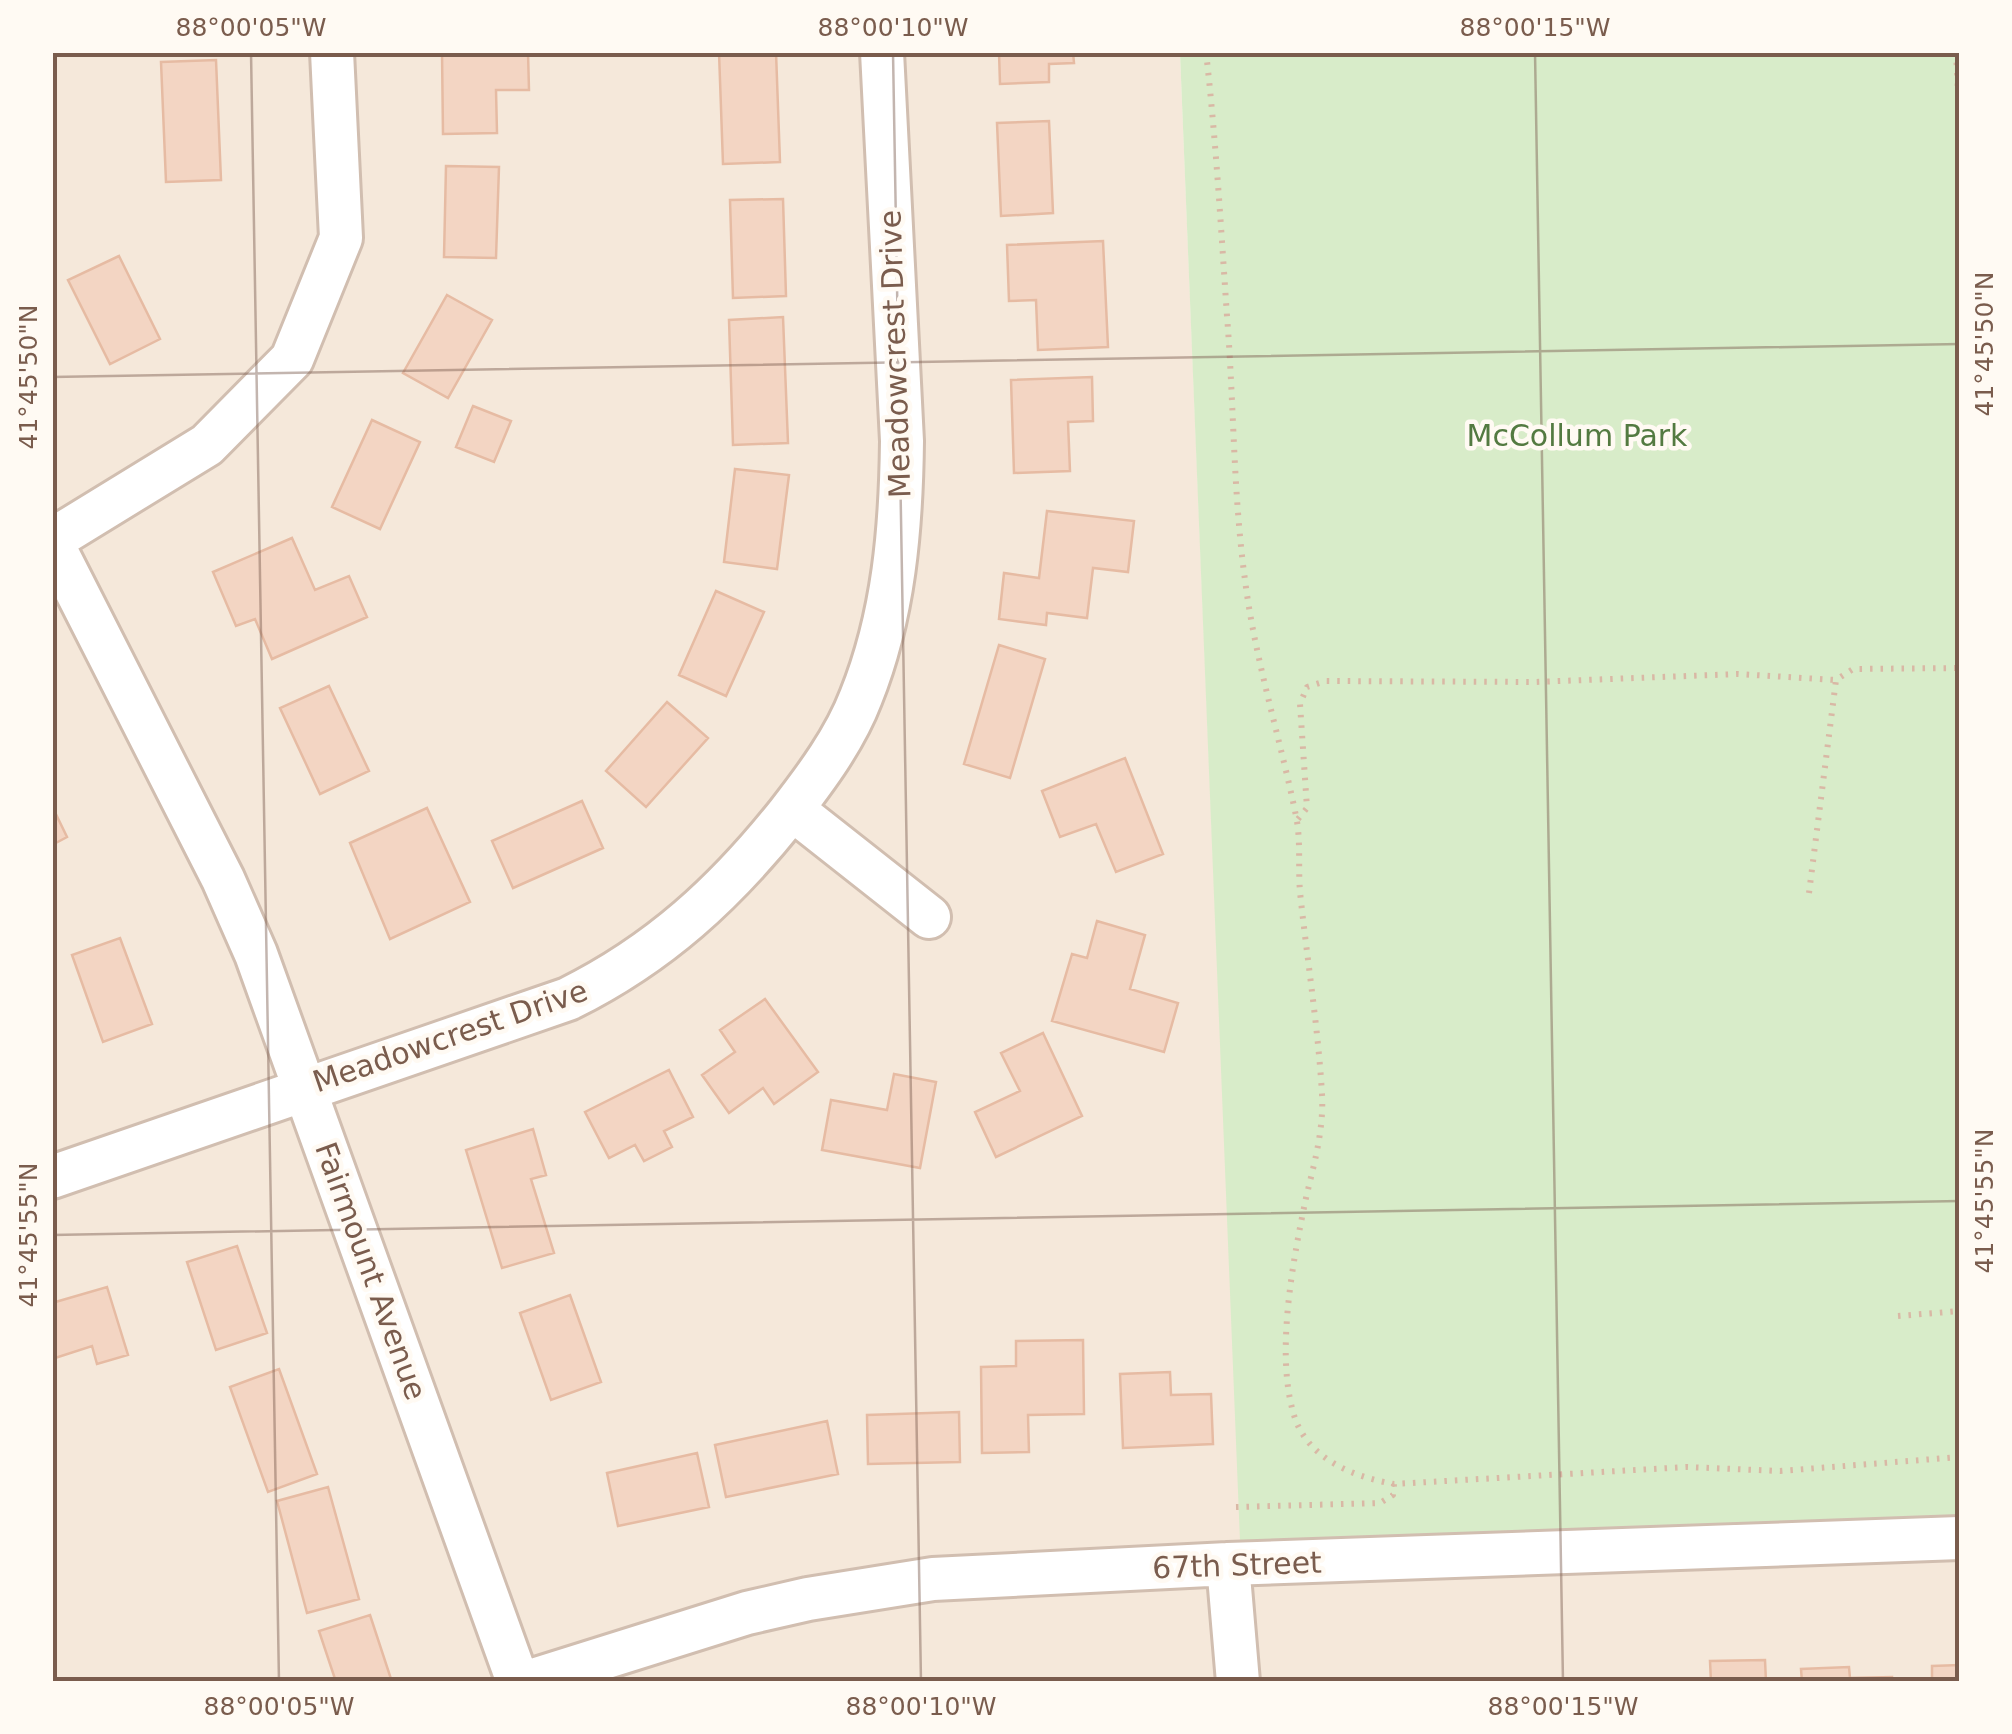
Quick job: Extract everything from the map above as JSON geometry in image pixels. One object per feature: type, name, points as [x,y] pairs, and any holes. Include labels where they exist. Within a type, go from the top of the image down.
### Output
[{"type":"street","points":[[52,541],[207,446],[292,359],[341,238],[332,52]]},
{"type":"street","name":"Meadowcrest Drive","points":[[52,1177],[568,998],[614,976],[702,910],[752,860],[792,809],[833,752],[861,698],[896,570],[902,441],[882,52]]},
{"type":"street","name":"Fairmount Avenue","points":[[52,541],[222,878],[256,954],[518,1682]]},
{"type":"street","points":[[792,809],[929,917]]},
{"type":"street","name":"67th Street","points":[[527,1682],[747,1614],[808,1599],[933,1579],[995,1573],[1960,1538]]},
{"type":"street","points":[[1228,1564],[1238,1682]]},
{"type":"path","points":[[1206,52],[1228,314],[1239,533],[1270,710],[1297,820],[1299,883],[1319,1044],[1322,1102],[1318,1154],[1306,1200],[1286,1330],[1286,1374],[1294,1416],[1316,1449],[1359,1478],[1394,1484],[1670,1468],[1780,1471],[1960,1457]]},
{"type":"path","points":[[1956,52],[1958,92]]},
{"type":"path","points":[[1297,820],[1307,808],[1300,704],[1307,687],[1316,684],[1534,682],[1738,674],[1836,680],[1853,669],[1960,668]]},
{"type":"path","points":[[1809,893],[1836,680]]},
{"type":"path","points":[[1898,1316],[1960,1312]]},
{"type":"path","points":[[1236,1507],[1380,1503],[1393,1495],[1394,1484]]},
{"type":"shaded area","points":[[52,53],[1180,53],[1241,1541],[1959,1517],[1959,1681],[53,1681]]},
{"type":"green space","name":"McCollum Park","points":[[1180,53],[1959,53],[1959,1517],[1240,1541]]},
{"type":"building","points":[[442,52],[528,52],[529,90],[496,90],[497,133],[443,134]]},
{"type":"building","points":[[719,52],[776,52],[780,162],[723,164]]},
{"type":"building","points":[[999,52],[1073,52],[1074,63],[1049,64],[1049,82],[1000,84]]},
{"type":"building","points":[[216,60],[221,180],[166,182],[161,62]]},
{"type":"building","points":[[1049,121],[1053,213],[1001,216],[997,123]]},
{"type":"building","points":[[446,166],[499,167],[496,258],[444,257]]},
{"type":"building","points":[[783,199],[786,296],[733,298],[730,200]]},
{"type":"building","points":[[1103,241],[1108,347],[1038,350],[1036,300],[1009,301],[1007,245]]},
{"type":"building","points":[[119,256],[160,339],[110,364],[68,280]]},
{"type":"building","points":[[447,295],[492,320],[448,398],[403,373]]},
{"type":"building","points":[[783,317],[788,443],[733,445],[729,320]]},
{"type":"building","points":[[1092,377],[1093,421],[1068,422],[1070,471],[1014,473],[1011,380]]},
{"type":"building","points":[[473,406],[511,421],[494,462],[456,447]]},
{"type":"building","points":[[372,420],[420,442],[380,529],[332,507]]},
{"type":"building","points":[[735,469],[789,475],[777,569],[724,562]]},
{"type":"building","points":[[1047,511],[1134,521],[1128,572],[1093,568],[1087,618],[1047,613],[1046,625],[999,619],[1004,573],[1039,578]]},
{"type":"building","points":[[292,538],[315,590],[349,576],[367,617],[272,659],[255,619],[236,626],[213,572]]},
{"type":"building","points":[[716,591],[764,612],[726,696],[679,675]]},
{"type":"building","points":[[999,645],[1045,659],[1010,778],[964,764]]},
{"type":"building","points":[[329,686],[369,771],[320,794],[280,708]]},
{"type":"building","points":[[667,702],[708,738],[646,807],[606,771]]},
{"type":"building","points":[[1125,758],[1163,854],[1116,872],[1096,824],[1060,837],[1042,791]]},
{"type":"building","points":[[582,801],[603,848],[513,888],[492,841]]},
{"type":"building","points":[[52,806],[67,837],[52,845]]},
{"type":"building","points":[[427,808],[470,902],[390,939],[350,843]]},
{"type":"building","points":[[1097,921],[1145,935],[1130,989],[1178,1003],[1164,1052],[1052,1021],[1072,954],[1087,958]]},
{"type":"building","points":[[120,938],[152,1024],[103,1042],[72,955]]},
{"type":"building","points":[[765,999],[818,1072],[774,1104],[763,1088],[729,1113],[702,1075],[735,1052],[720,1030]]},
{"type":"building","points":[[1043,1033],[1082,1116],[996,1157],[975,1112],[1020,1091],[1001,1053]]},
{"type":"building","points":[[669,1070],[693,1117],[664,1131],[672,1147],[644,1161],[635,1145],[609,1158],[585,1112]]},
{"type":"building","points":[[894,1074],[936,1082],[920,1168],[822,1150],[831,1100],[887,1110]]},
{"type":"building","points":[[533,1129],[546,1175],[531,1179],[554,1253],[502,1268],[466,1150]]},
{"type":"building","points":[[237,1246],[267,1333],[216,1350],[187,1262]]},
{"type":"building","points":[[107,1287],[128,1355],[97,1364],[92,1346],[52,1359],[52,1303]]},
{"type":"building","points":[[570,1295],[601,1382],[551,1400],[520,1313]]},
{"type":"building","points":[[1083,1340],[1084,1414],[1028,1415],[1029,1452],[982,1453],[981,1367],[1016,1366],[1016,1341]]},
{"type":"building","points":[[279,1369],[317,1474],[268,1492],[230,1387]]},
{"type":"building","points":[[1170,1372],[1171,1395],[1211,1394],[1213,1444],[1123,1448],[1120,1374]]},
{"type":"building","points":[[959,1412],[960,1462],[868,1464],[867,1415]]},
{"type":"building","points":[[827,1421],[838,1474],[726,1497],[715,1445]]},
{"type":"building","points":[[697,1453],[709,1507],[618,1526],[607,1473]]},
{"type":"building","points":[[328,1487],[359,1599],[307,1613],[277,1501]]},
{"type":"building","points":[[370,1615],[392,1682],[336,1682],[319,1631]]},
{"type":"building","points":[[1765,1660],[1766,1682],[1711,1682],[1710,1661]]},
{"type":"building","points":[[1960,1665],[1960,1682],[1932,1682],[1932,1666]]},
{"type":"building","points":[[1849,1667],[1850,1678],[1892,1677],[1892,1682],[1802,1682],[1801,1669]]}]
